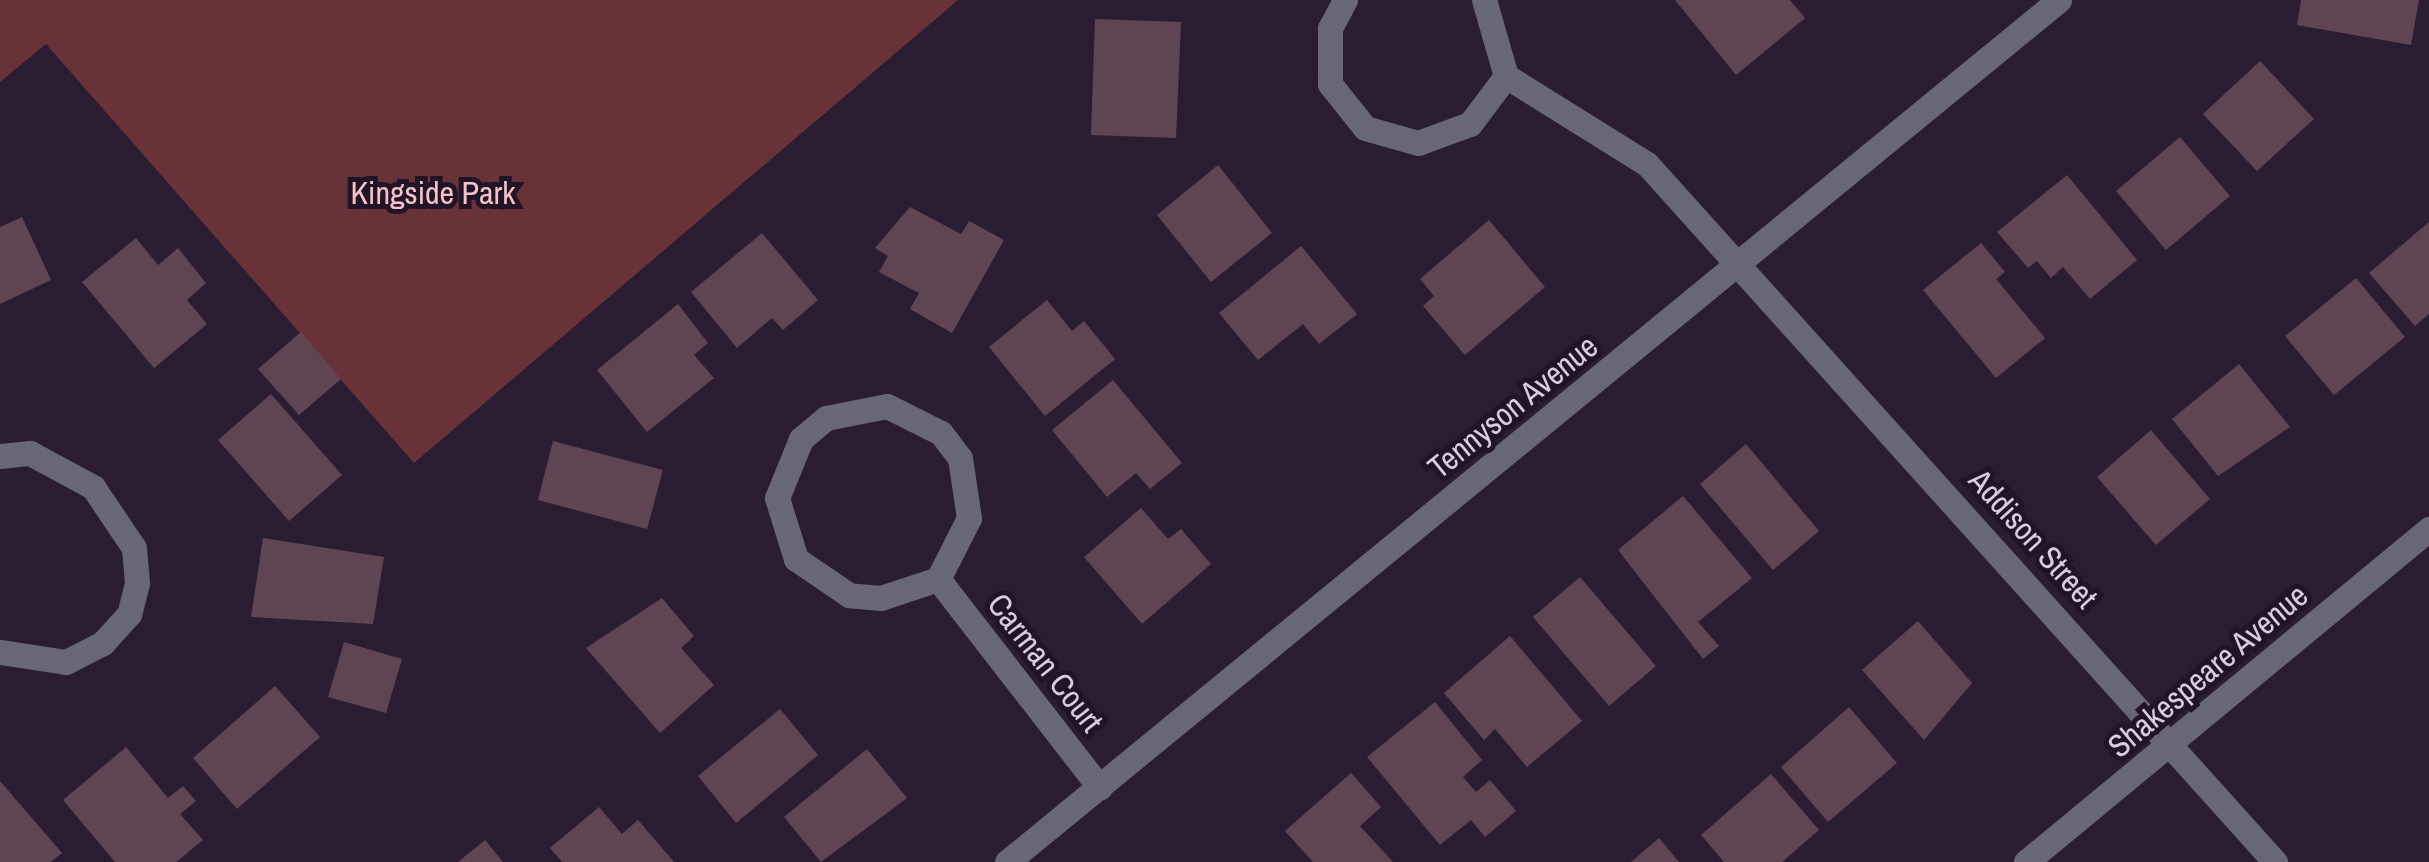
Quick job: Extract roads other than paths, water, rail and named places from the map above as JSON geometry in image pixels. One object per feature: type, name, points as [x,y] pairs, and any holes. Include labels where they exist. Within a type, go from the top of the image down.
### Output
[{"type":"street","points":[[1346,0],[1326,56],[1330,84],[1365,128],[1418,143],[1446,138],[1470,124],[1506,76],[1484,0]]},
{"type":"street","name":"Tennyson Avenue","points":[[1007,862],[2059,0]]},
{"type":"street","name":"Addison Street","points":[[1506,76],[1648,164],[2174,742],[2275,862]]},
{"type":"street","points":[[886,406],[941,433],[960,458],[969,518],[938,579],[881,598],[849,595],[796,559],[777,498],[801,439],[856,407],[886,406]]},
{"type":"street","points":[[0,456],[30,453],[94,487],[134,548],[137,583],[129,614],[102,643],[66,662],[0,652]]},
{"type":"street","name":"Shakespeare Avenue","points":[[2026,862],[2429,529]]},
{"type":"street","name":"Carman Court","points":[[938,579],[1100,788]]},
{"type":"park label","name":"Kingside Park","points":[[433,193]]}]
